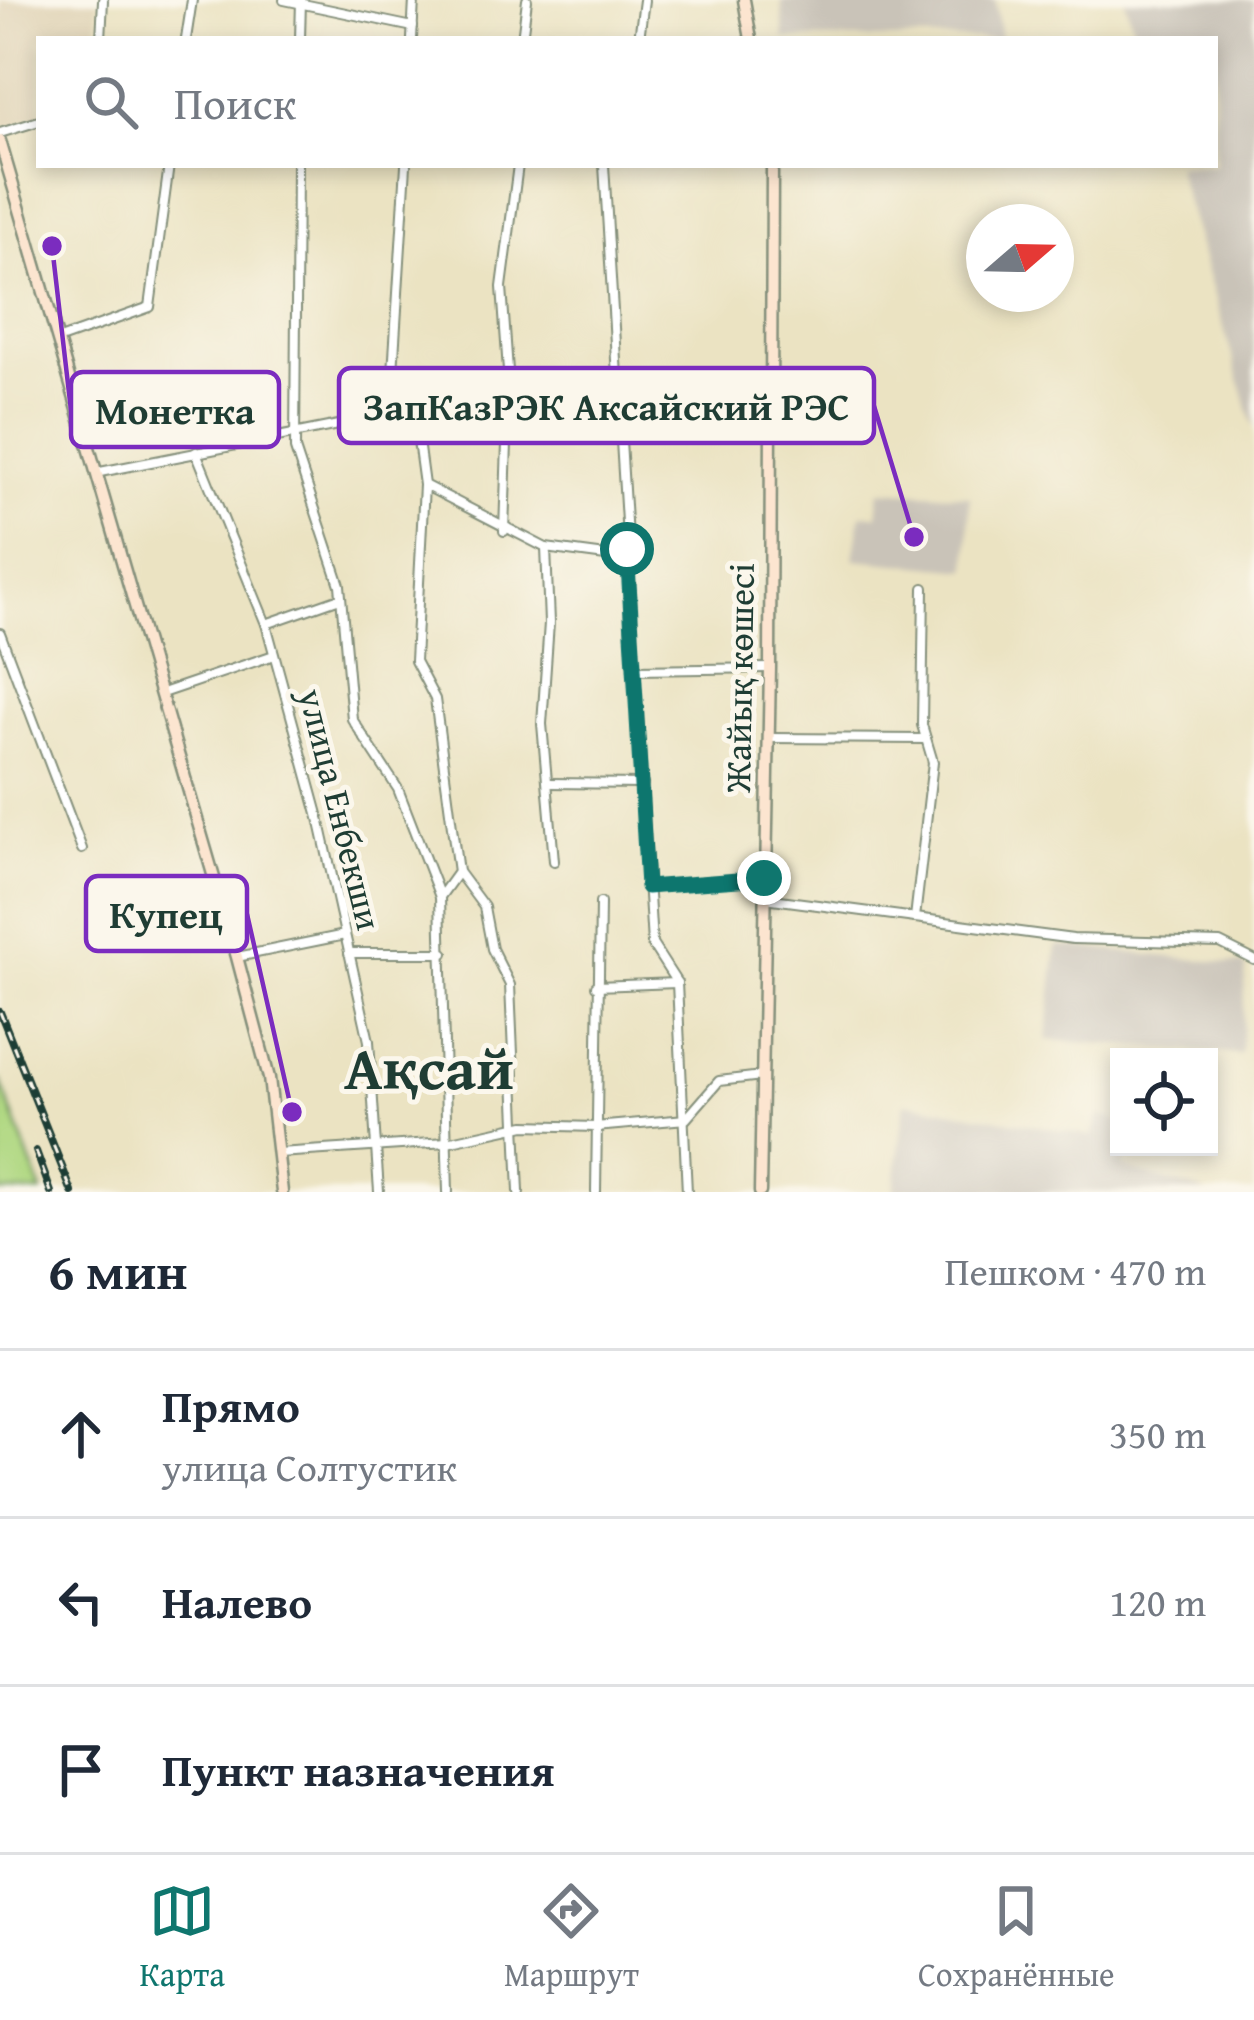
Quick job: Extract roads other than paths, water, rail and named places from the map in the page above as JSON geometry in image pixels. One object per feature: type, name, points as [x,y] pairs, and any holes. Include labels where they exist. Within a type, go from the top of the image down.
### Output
[{"type":"main road","points":[[744,0],[750,36]]},
{"type":"main road","points":[[0,137],[3,165],[100,472],[237,957],[269,1078],[282,1192]]},
{"type":"main road","name":"Жайық көшесі","points":[[760,1192],[770,668],[772,168]]},
{"type":"street","points":[[101,36],[103,0]]},
{"type":"street","points":[[186,36],[192,0]]},
{"type":"street","points":[[284,0],[413,26]]},
{"type":"street","points":[[412,36],[413,0]]},
{"type":"street","points":[[522,36],[527,0]]},
{"type":"street","points":[[639,36],[644,0]]},
{"type":"street","points":[[300,36],[301,4]]},
{"type":"street","points":[[0,137],[36,122]]},
{"type":"street","points":[[60,339],[150,307],[169,168]]},
{"type":"street","points":[[297,168],[293,431],[340,598],[352,719],[398,789],[440,896],[448,1192]]},
{"type":"street","points":[[390,421],[406,168]]},
{"type":"street","points":[[504,531],[509,418],[502,287],[518,168]]},
{"type":"street","points":[[604,168],[647,887],[652,944],[677,983],[687,1192]]},
{"type":"street","points":[[100,472],[380,417],[416,426],[618,412]]},
{"type":"street","points":[[416,426],[424,485],[415,661],[435,699],[458,872],[484,907],[492,949],[510,985],[519,1192]]},
{"type":"street","name":"улица Енбекши","points":[[196,452],[266,624],[345,935],[368,1040],[379,1192]]},
{"type":"street","points":[[424,485],[504,531],[546,548],[628,559]]},
{"type":"street","points":[[546,548],[549,623],[542,724],[554,861]]},
{"type":"street","points":[[915,918],[933,762],[926,739],[924,588]]},
{"type":"street","points":[[266,624],[340,598]]},
{"type":"street","points":[[0,633],[82,849]]},
{"type":"street","points":[[162,693],[274,655]]},
{"type":"street","points":[[636,670],[770,668]]},
{"type":"street","points":[[768,738],[926,739]]},
{"type":"street","points":[[548,784],[643,784]]},
{"type":"street","points":[[440,896],[458,872]]},
{"type":"street","points":[[647,887],[764,878]]},
{"type":"street","points":[[764,898],[1072,939],[1220,943],[1254,960]]},
{"type":"street","points":[[596,1192],[600,904]]},
{"type":"street","points":[[237,957],[345,935]]},
{"type":"street","points":[[349,953],[444,953]]},
{"type":"street","points":[[596,986],[677,983]]},
{"type":"street","points":[[278,1153],[447,1142],[518,1126],[596,1127],[686,1119],[719,1081],[762,1076]]},
{"type":"railway","points":[[0,1012],[72,1192]]},
{"type":"railway","points":[[36,1151],[51,1192]]},
{"type":"place","name":"Монетка","points":[[52,246]]},
{"type":"place","name":"ЗапКазРЭК Аксайский РЭС","points":[[914,537]]},
{"type":"place","name":"Купец","points":[[292,1112]]},
{"type":"district","name":"Ақсай","points":[[429,1068]]}]
